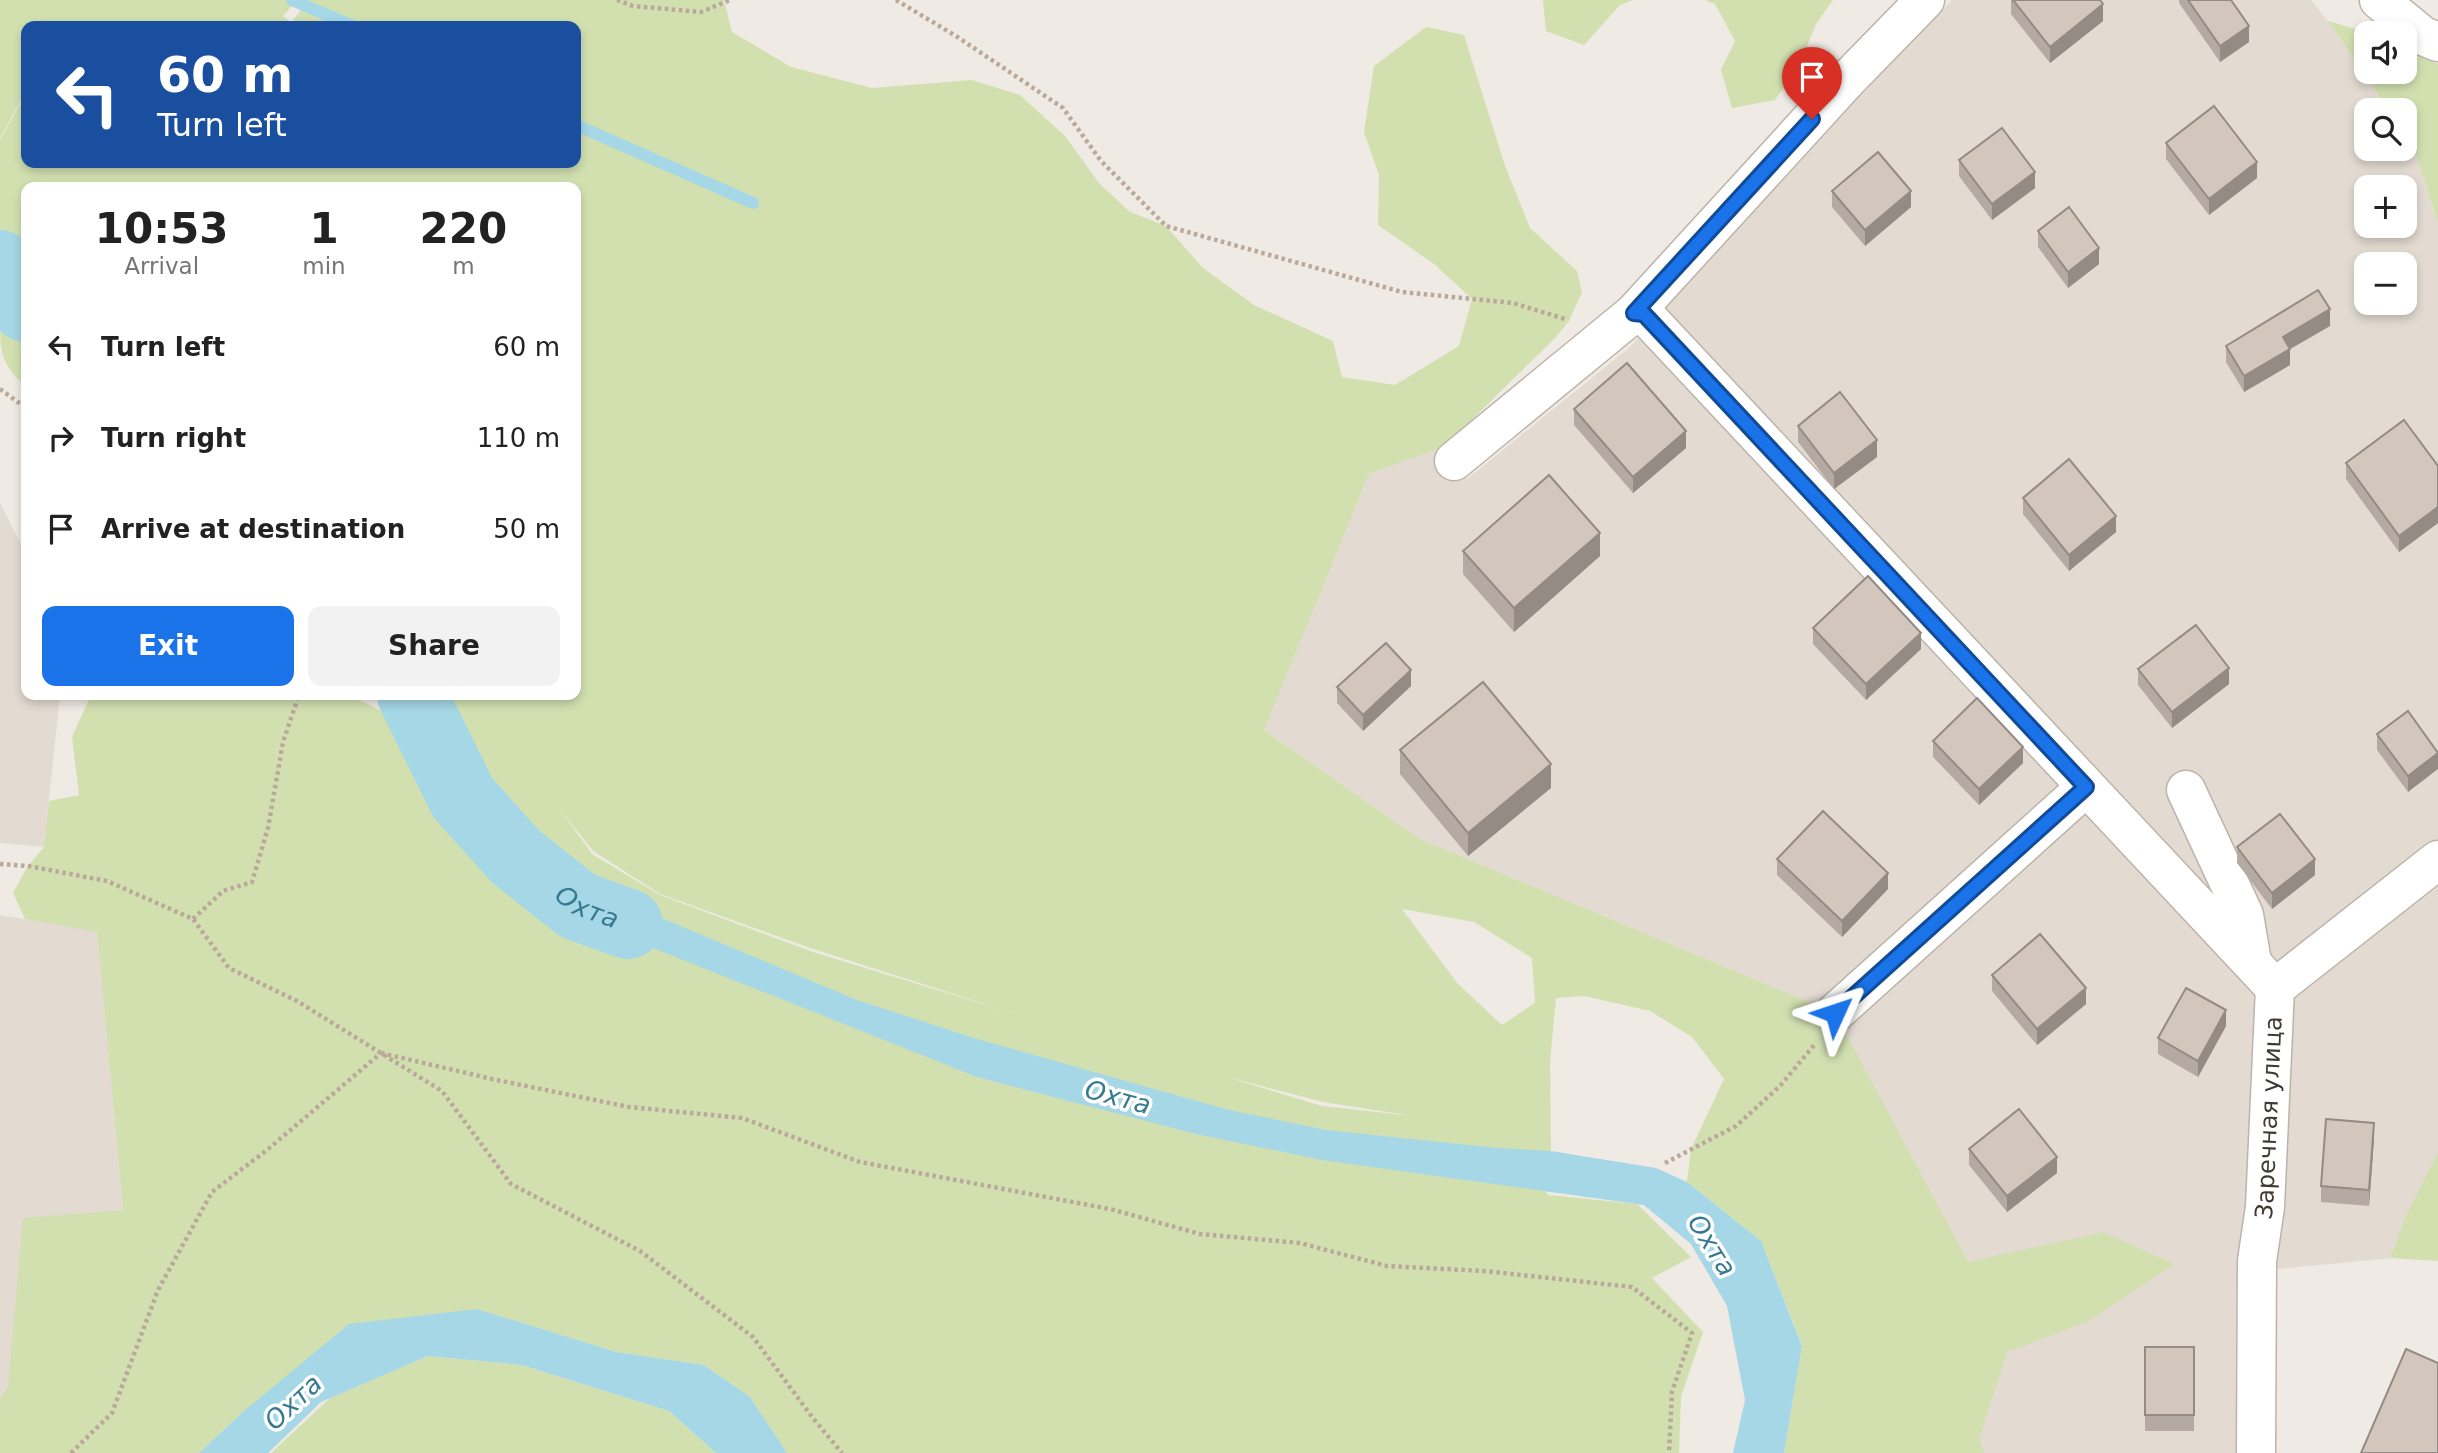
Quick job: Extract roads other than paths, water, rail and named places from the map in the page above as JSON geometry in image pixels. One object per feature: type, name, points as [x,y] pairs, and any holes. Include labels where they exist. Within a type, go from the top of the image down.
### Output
[{"type":"street","points":[[1454,461],[1621,323],[1924,0]]},
{"type":"street","points":[[2379,0],[2423,36],[2438,42]]},
{"type":"street","points":[[1621,323],[1644,314],[2263,975]]},
{"type":"street","points":[[1835,1013],[2086,787]]},
{"type":"street","points":[[2186,790],[2244,915],[2263,975]]},
{"type":"street","name":"Заречная улица","points":[[2256,1453],[2257,1261],[2265,1206],[2263,975],[2438,860]]},
{"type":"water","points":[[533,876],[611,897],[857,1000],[977,1039],[1229,1110],[1326,1130],[1551,1151],[1656,1168],[1687,1182],[1761,1241],[1802,1346],[1784,1453],[1733,1453],[1745,1400],[1727,1306],[1691,1244],[1644,1205],[1322,1160],[1196,1134],[977,1077],[613,932]]},
{"type":"water","points":[[477,1309],[616,1352],[704,1365],[750,1397],[787,1453],[716,1453],[669,1411],[522,1365],[428,1356],[321,1402],[268,1453],[199,1453],[244,1411],[349,1324]]},
{"type":"waterway","points":[[292,0],[341,21]]},
{"type":"waterway","points":[[581,127],[753,203]]},
{"type":"waterway","name":"Охта","points":[[0,265],[21,299]]},
{"type":"waterway","name":"Охта","points":[[414,700],[463,798],[515,856],[578,906],[628,924]]}]
